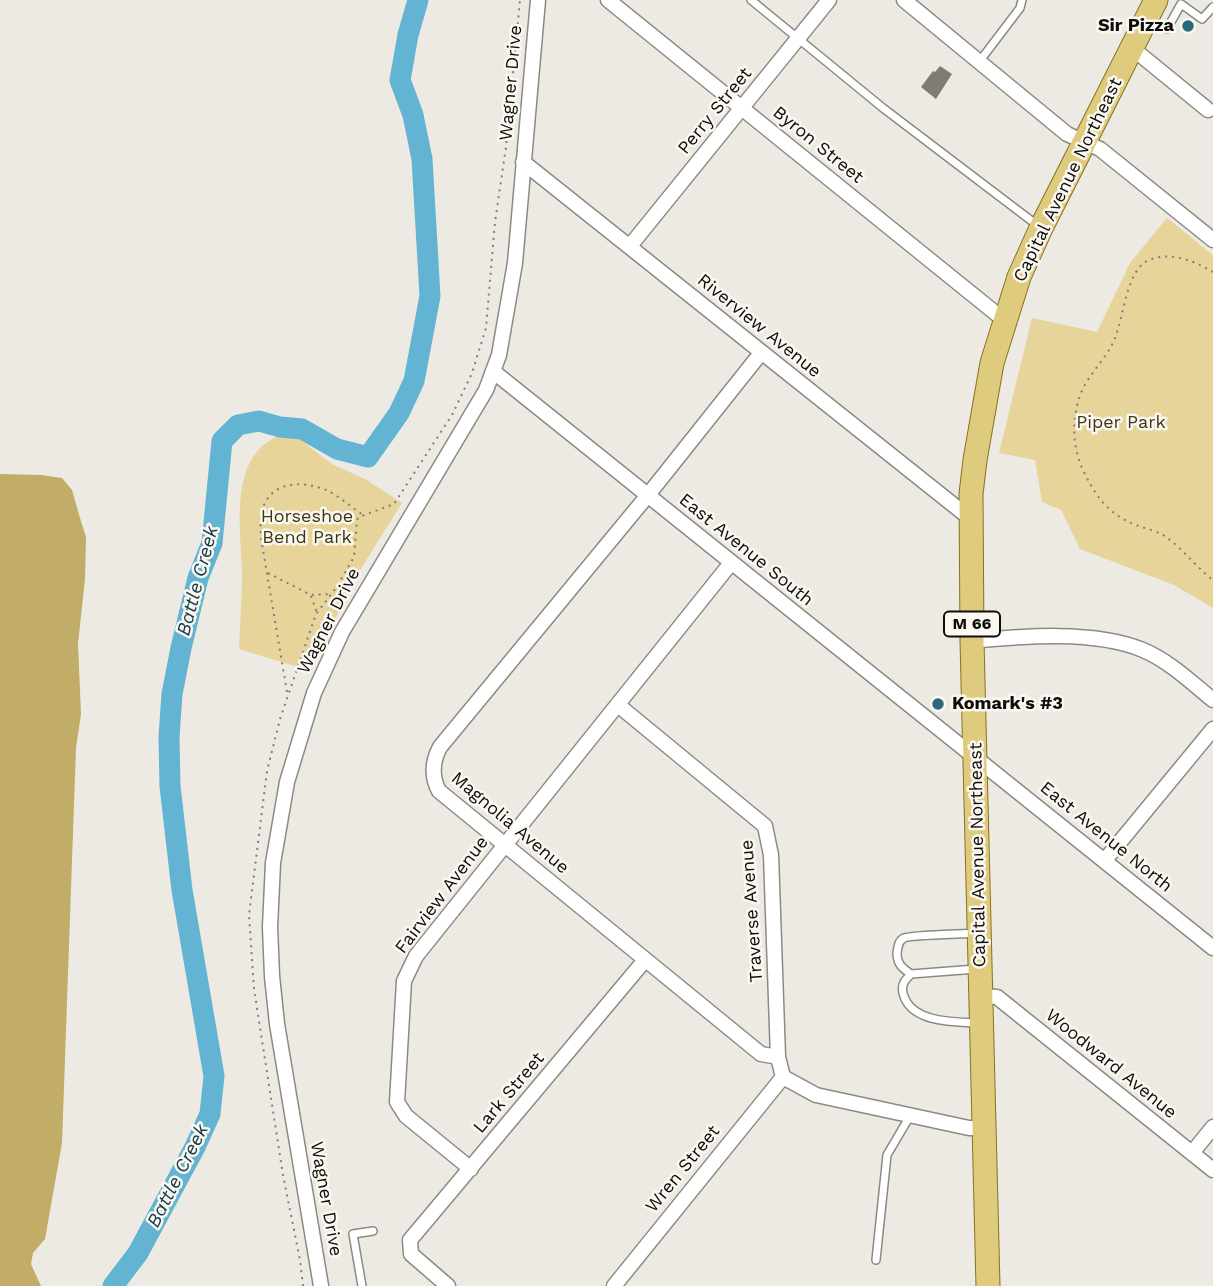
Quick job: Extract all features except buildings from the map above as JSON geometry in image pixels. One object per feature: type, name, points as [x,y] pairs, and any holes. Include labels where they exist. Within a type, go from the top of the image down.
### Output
[{"type":"main road","name":"Capital Avenue Northeast","points":[[988,1286],[974,756],[971,494],[992,363],[1019,277],[1152,9]]},
{"type":"street","name":"Wagner Drive","points":[[321,1286],[277,1024],[270,927],[273,863],[287,782],[314,693],[342,632],[447,458],[494,372],[515,263],[538,0]]},
{"type":"street","name":"Byron Street","points":[[608,0],[1004,320]]},
{"type":"street","name":"Perry Street","points":[[630,246],[829,0]]},
{"type":"street","points":[[904,0],[1067,134],[1100,149],[1213,240]]},
{"type":"street","points":[[1132,48],[1208,110]]},
{"type":"street","name":"Riverview Avenue","points":[[523,162],[971,519]]},
{"type":"street","name":"Magnolia Avenue","points":[[761,353],[440,747],[433,761],[434,782],[439,791],[761,1054],[779,1057]]},
{"type":"street","name":"East Avenue South","points":[[494,372],[974,756]]},
{"type":"street","name":"Fairview Avenue","points":[[471,1169],[406,1116],[397,1102],[404,981],[416,956],[731,563]]},
{"type":"street","points":[[972,641],[1085,637],[1109,640],[1142,650],[1167,663],[1213,700]]},
{"type":"street","name":"Traverse Avenue","points":[[618,705],[765,826],[771,855],[779,1057]]},
{"type":"street","points":[[1105,860],[1213,729]]},
{"type":"street","name":"East Avenue North","points":[[974,756],[1213,948]]},
{"type":"street","name":"Lark Street","points":[[448,1286],[411,1254],[410,1240],[645,960]]},
{"type":"street","name":"Woodward Avenue","points":[[981,996],[997,997],[1213,1170]]},
{"type":"street","points":[[779,1057],[783,1077],[816,1095],[969,1128],[984,1128]]},
{"type":"street","name":"Wren Street","points":[[614,1286],[783,1077]]},
{"type":"street","points":[[1192,1153],[1213,1127]]},
{"type":"lane","points":[[751,0],[883,108],[1041,228]]},
{"type":"lane","points":[[979,62],[1020,9],[1022,0]]},
{"type":"lane","points":[[1152,9],[1167,29],[1181,4],[1202,19],[1213,7]]},
{"type":"lane","points":[[979,933],[913,935],[904,938],[898,945],[897,959],[901,968],[911,974],[980,969]]},
{"type":"lane","points":[[911,974],[904,981],[902,989],[905,1001],[916,1011],[927,1017],[952,1022],[982,1023]]},
{"type":"lane","points":[[876,1260],[887,1155],[910,1115]]},
{"type":"lane","points":[[362,1286],[354,1234],[373,1231]]},
{"type":"path","points":[[379,511],[394,504],[452,415],[472,373],[486,328],[520,0]]},
{"type":"path","points":[[1213,272],[1194,261],[1178,257],[1145,261],[1133,279],[1115,340],[1087,380],[1078,399],[1074,421],[1075,445],[1082,468],[1103,505],[1120,519],[1165,536],[1213,580]]},
{"type":"path","points":[[288,693],[261,538],[261,516],[270,495],[280,487],[293,483],[314,486],[329,492],[364,515]]},
{"type":"path","points":[[267,572],[311,595],[331,594]]},
{"type":"path","points":[[311,595],[317,613]]},
{"type":"green space","name":"Piper Park","points":[[1167,218],[1213,255],[1213,608],[1174,585],[1080,549],[1061,510],[1042,502],[1035,460],[999,453],[1032,318],[1097,332],[1130,263]]},
{"type":"green space","name":"Horseshoe Bend Park","points":[[290,432],[332,464],[365,479],[402,503],[352,583],[311,671],[239,649],[242,582],[240,511],[246,471],[255,454],[270,441]]},
{"type":"shaded area","points":[[0,474],[62,478],[72,490],[86,537],[85,579],[78,644],[81,714],[76,748],[62,1143],[45,1239],[33,1253],[31,1264],[41,1286],[0,1286]]},
{"type":"waterway","name":"Battle Creek","points":[[113,1286],[138,1253],[210,1114],[214,1076],[182,890],[170,786],[169,737],[172,694],[181,648],[198,578],[212,543],[222,441],[238,425],[259,421],[302,429],[337,449],[368,457],[399,413],[414,381],[430,296],[422,159],[413,115],[400,80],[418,0]]},
{"type":"place","name":"Sir Pizza","points":[[1188,26]]},
{"type":"place","name":"Komark's #3","points":[[938,704]]}]
